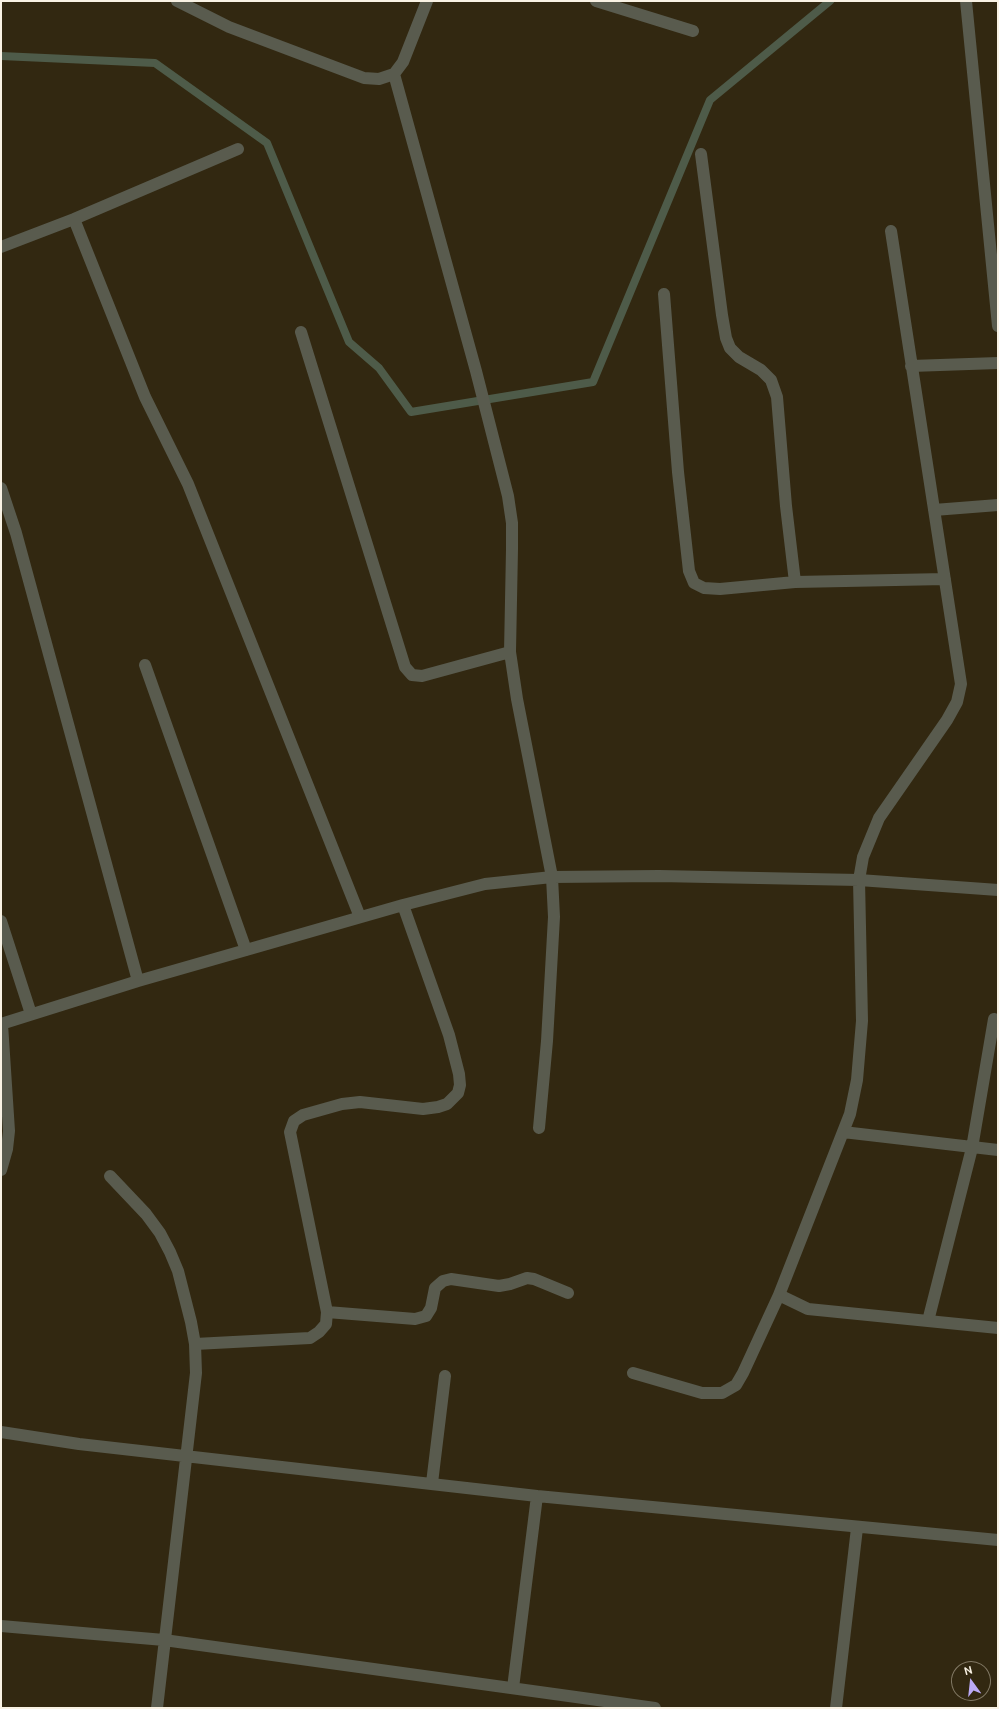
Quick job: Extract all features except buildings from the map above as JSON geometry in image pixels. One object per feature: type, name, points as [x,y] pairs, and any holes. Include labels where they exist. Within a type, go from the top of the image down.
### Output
[{"type":"street","points":[[177,1],[229,27],[364,78],[379,79],[394,74],[403,62],[427,1]]},
{"type":"street","points":[[596,1],[693,31]]},
{"type":"street","points":[[966,1],[998,326]]},
{"type":"street","points":[[394,74],[476,371],[508,496],[512,523],[510,652],[517,699],[552,877],[554,917],[553,954],[539,1128]]},
{"type":"street","points":[[1,247],[74,219],[238,149]]},
{"type":"street","points":[[701,154],[726,338],[730,348],[738,357],[761,370],[771,380],[777,397],[786,506],[795,582]]},
{"type":"street","points":[[74,219],[145,397],[190,491],[360,918]]},
{"type":"street","points":[[634,1373],[702,1393],[722,1393],[736,1385],[744,1373],[779,1295],[850,1114],[860,1052],[862,994],[859,880],[862,857],[879,818],[947,720],[957,702],[961,684],[891,231]]},
{"type":"street","points":[[664,294],[681,502],[689,571],[694,583],[704,588],[720,589],[795,582],[945,579]]},
{"type":"street","points":[[301,332],[405,667],[412,676],[422,676],[510,652]]},
{"type":"street","points":[[911,366],[998,363]]},
{"type":"street","points":[[1,488],[16,533],[138,981]]},
{"type":"street","points":[[934,510],[998,505]]},
{"type":"street","points":[[145,665],[246,950]]},
{"type":"street","points":[[1,1170],[7,1150],[9,1131],[1,1024],[138,981],[403,905],[485,884],[552,877],[659,876],[859,880],[998,890]]},
{"type":"street","points":[[195,1344],[310,1338],[319,1332],[326,1324],[327,1312],[290,1132],[294,1121],[303,1115],[336,1106],[360,1102],[423,1109],[438,1107],[447,1104],[458,1093],[460,1085],[449,1035],[403,905]]},
{"type":"street","points":[[1,921],[31,1014]]},
{"type":"street","points":[[928,1321],[972,1148],[994,1018]]},
{"type":"street","points":[[843,1132],[998,1150]]},
{"type":"street","points":[[110,1176],[146,1214],[160,1233],[170,1252],[178,1271],[192,1322],[195,1344],[196,1373],[157,1708]]},
{"type":"street","points":[[327,1312],[415,1319],[426,1316],[431,1308],[435,1288],[443,1281],[451,1279],[499,1286],[527,1278],[534,1279],[568,1293]]},
{"type":"street","points":[[779,1295],[808,1309],[998,1328]]},
{"type":"street","points":[[432,1483],[444,1376]]},
{"type":"street","points":[[1,1432],[79,1444],[537,1496],[857,1528],[998,1540]]},
{"type":"street","points":[[513,1688],[537,1496]]},
{"type":"street","points":[[836,1708],[857,1528]]},
{"type":"street","points":[[1,1626],[164,1640],[655,1708]]},
{"type":"waterway","points":[[1,56],[155,63],[267,143],[349,342],[379,368],[411,412],[593,382],[710,100],[830,1]]}]
